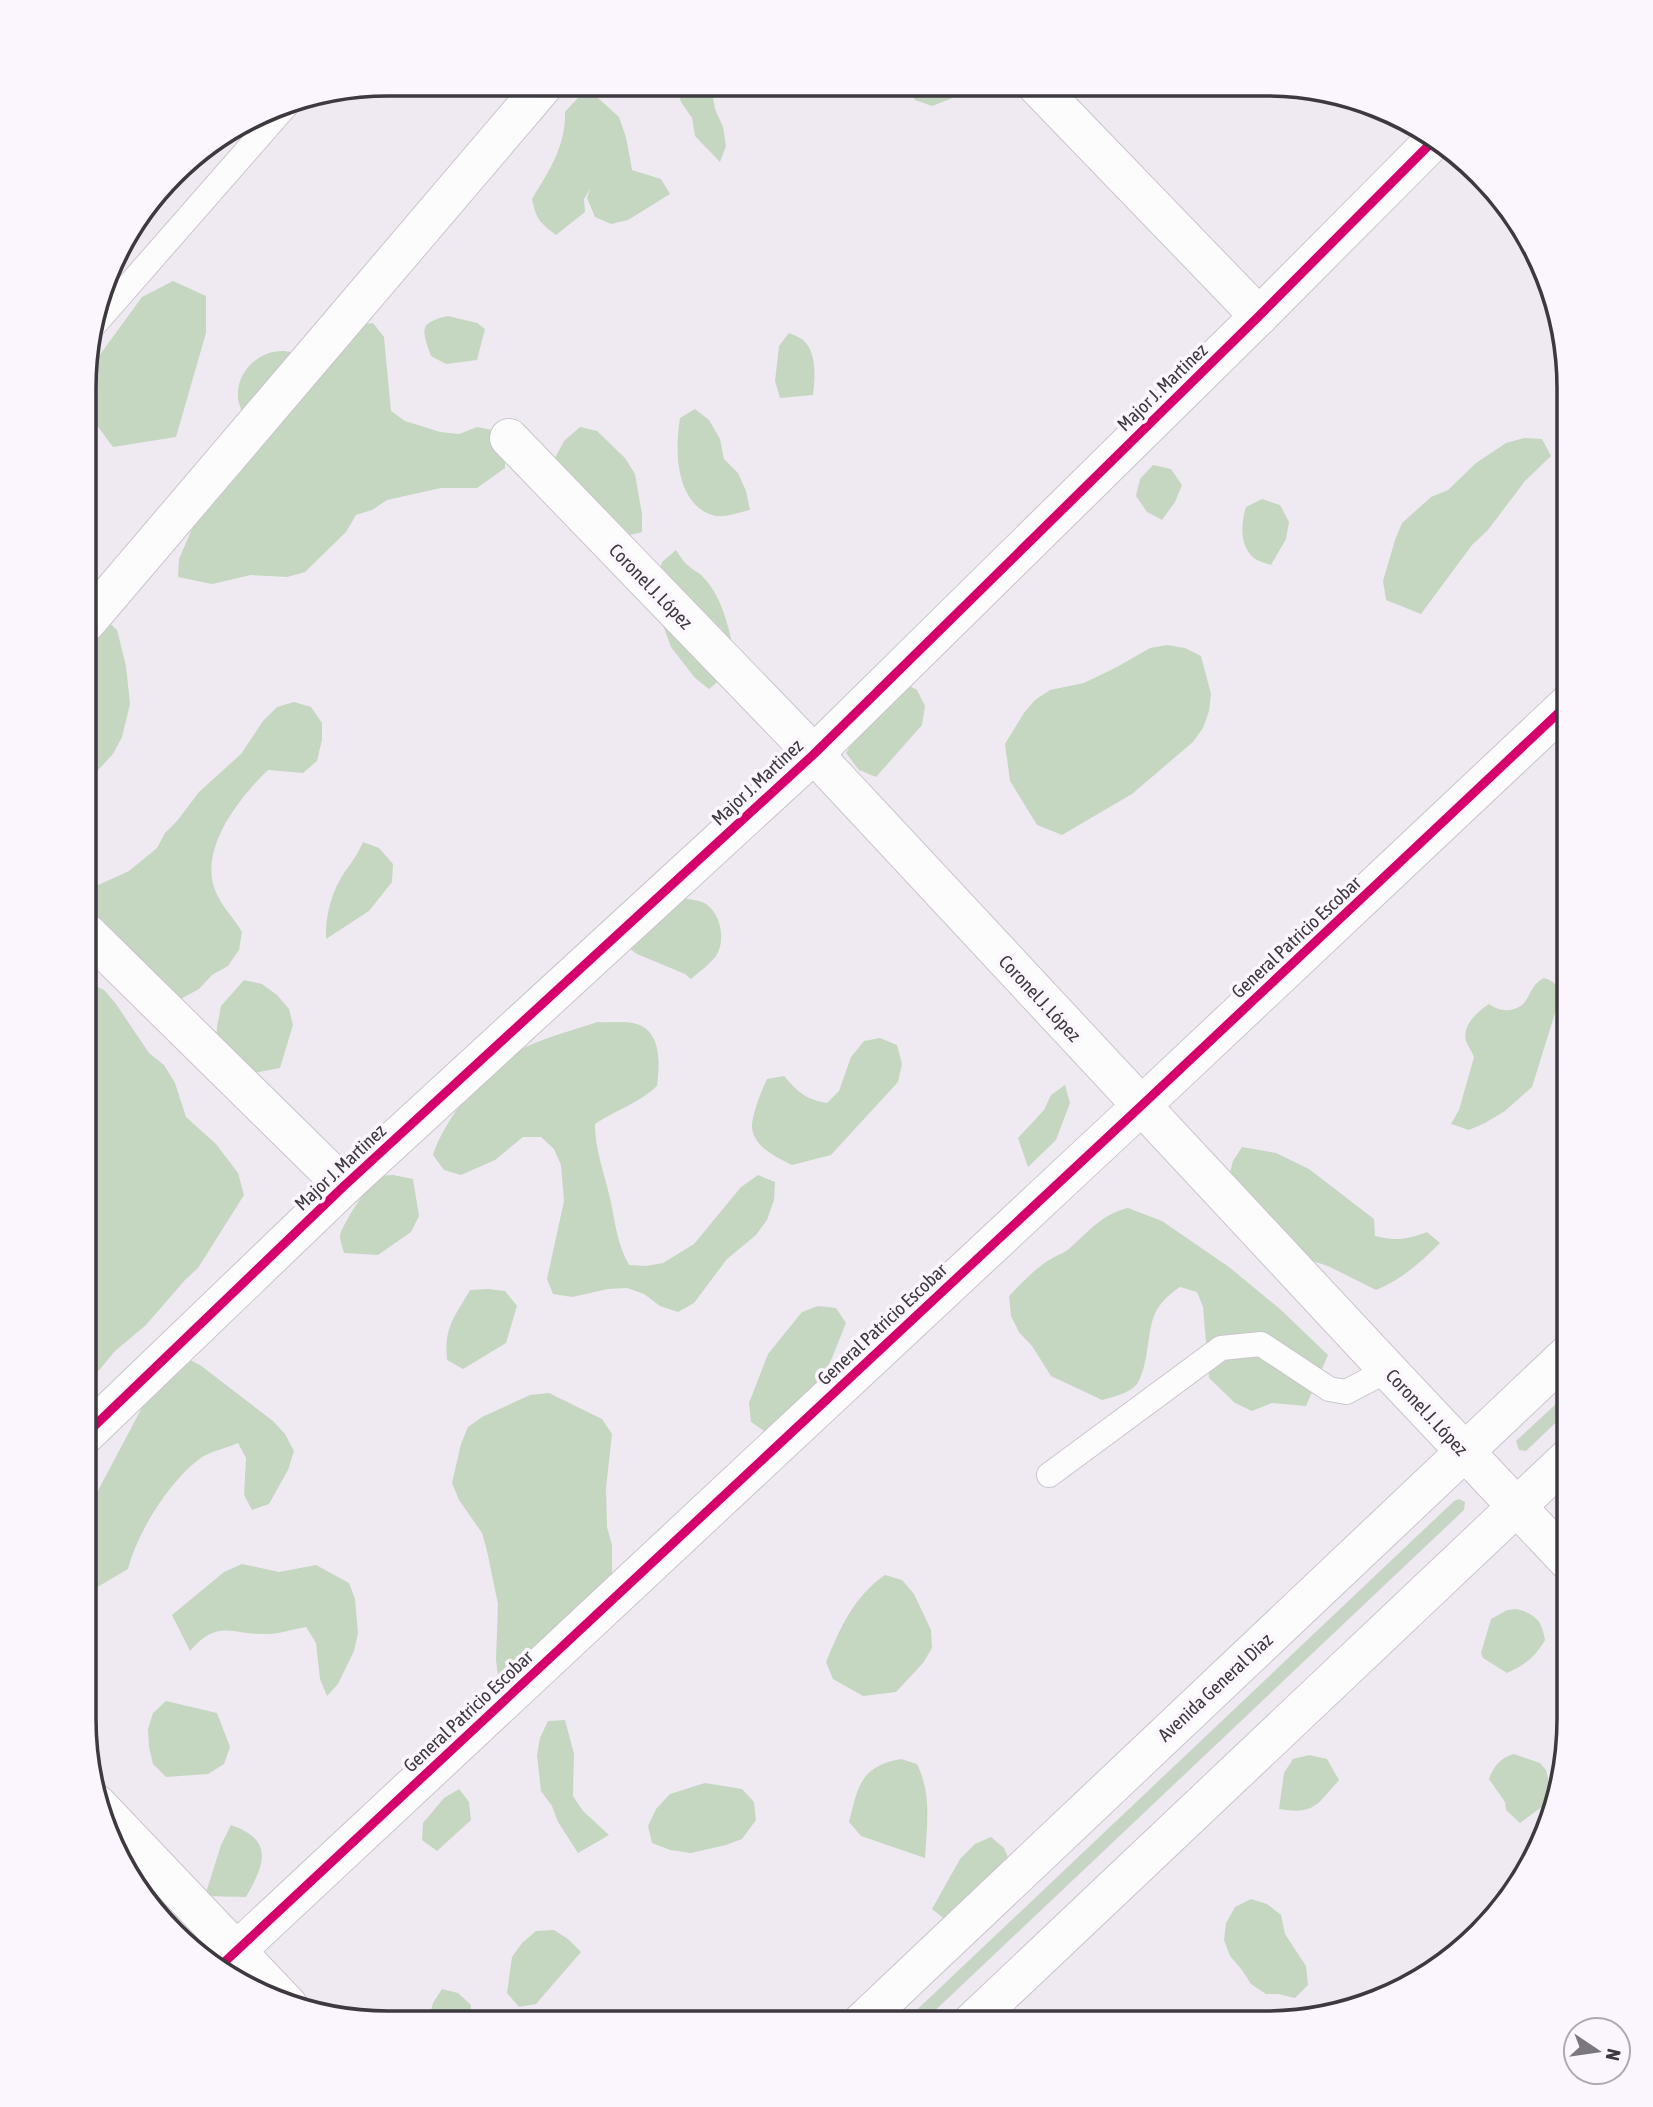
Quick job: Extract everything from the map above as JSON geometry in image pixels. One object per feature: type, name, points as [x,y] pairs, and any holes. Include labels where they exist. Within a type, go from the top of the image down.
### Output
[{"type":"street","points":[[96,612],[536,96]]},
{"type":"street","points":[[1047,96],[1259,316]]},
{"type":"street","name":"Major J. Martinez","points":[[96,1424],[344,1186],[814,754],[1428,146]]},
{"type":"street","name":"Coronel J. López","points":[[509,438],[814,754],[1557,1549]]},
{"type":"street","name":"General Patricio Escobar","points":[[227,1960],[1557,714]]},
{"type":"street","points":[[96,942],[344,1186]]},
{"type":"street","name":"Avenida General Diaz","points":[[874,2011],[1557,1364]]},
{"type":"street","points":[[984,2011],[1557,1469]]},
{"type":"street","points":[[118,1829],[227,1960],[246,1974]]},
{"type":"lane","points":[[107,308],[242,139],[257,127]]},
{"type":"lane","points":[[1049,1475],[1222,1348],[1261,1344],[1329,1390],[1346,1392],[1388,1370]]},
{"type":"green space","points":[[580,96],[596,96],[619,117],[632,170],[661,179],[670,194],[628,220],[611,224],[595,217],[587,198],[590,189],[584,199],[585,212],[556,235],[540,220],[532,199],[559,147],[565,112]]},
{"type":"green space","points":[[679,96],[713,96],[726,146],[720,162],[695,136],[692,118]]},
{"type":"green space","points":[[912,96],[958,96],[932,106],[915,100]]},
{"type":"green space","points":[[173,281],[206,296],[206,333],[176,437],[113,447],[96,424],[98,358],[142,297]]},
{"type":"green space","points":[[448,316],[477,323],[485,329],[477,360],[446,364],[431,356],[425,329],[431,321]]},
{"type":"green space","points":[[373,323],[384,337],[391,411],[405,421],[440,432],[459,434],[477,427],[497,431],[505,448],[505,468],[477,488],[441,488],[387,500],[372,510],[356,515],[346,532],[305,572],[287,577],[251,575],[212,584],[178,577],[179,559],[242,413],[238,388],[245,371],[258,359],[275,352],[284,351],[317,358],[356,325]]},
{"type":"green space","points":[[789,333],[804,341],[812,354],[815,375],[813,395],[780,398],[775,381],[779,346]]},
{"type":"green space","points":[[695,409],[709,420],[720,439],[724,459],[738,473],[750,510],[715,516],[696,506],[689,496],[680,471],[678,430],[680,418]]},
{"type":"green space","points":[[580,427],[597,431],[625,458],[635,474],[642,514],[642,532],[602,542],[547,473],[564,441]]},
{"type":"green space","points":[[1524,438],[1542,439],[1551,456],[1525,481],[1488,530],[1472,545],[1421,614],[1386,600],[1383,581],[1402,523],[1431,497],[1448,490],[1476,463],[1506,443]]},
{"type":"green space","points":[[1153,465],[1171,469],[1182,485],[1175,502],[1162,520],[1147,512],[1136,496],[1140,479]]},
{"type":"green space","points":[[1262,499],[1280,505],[1289,522],[1286,539],[1271,565],[1255,559],[1249,553],[1242,534],[1246,507]]},
{"type":"green space","points":[[676,550],[686,564],[711,586],[717,597],[738,664],[709,689],[695,678],[671,647],[652,595],[662,562]]},
{"type":"green space","points":[[96,610],[117,630],[126,666],[130,704],[122,737],[113,754],[96,772]]},
{"type":"green space","points":[[1167,645],[1185,648],[1201,656],[1211,694],[1203,728],[1193,742],[1132,794],[1062,835],[1037,825],[1010,781],[1005,744],[1024,713],[1035,700],[1050,690],[1084,683],[1150,648]]},
{"type":"green space","points":[[901,681],[917,690],[925,706],[922,725],[876,777],[859,770],[846,753],[864,721]]},
{"type":"green space","points":[[294,702],[311,707],[322,723],[322,740],[317,761],[303,773],[268,770],[246,794],[225,824],[217,841],[212,874],[215,890],[242,932],[239,950],[228,966],[212,975],[199,989],[166,1007],[96,926],[96,886],[129,871],[157,848],[165,833],[199,792],[241,754],[263,721],[277,707]]},
{"type":"green space","points":[[363,842],[379,848],[393,864],[392,882],[369,911],[326,939],[333,894]]},
{"type":"green space","points":[[657,898],[697,900],[708,906],[717,918],[721,934],[719,949],[711,962],[691,979],[629,948]]},
{"type":"green space","points":[[1544,978],[1555,984],[1557,1007],[1532,1087],[1505,1111],[1485,1123],[1469,1130],[1451,1124],[1459,1110],[1474,1057],[1466,1041],[1468,1024],[1489,1004],[1505,1010],[1522,1005],[1536,984]]},
{"type":"green space","points":[[244,980],[262,984],[277,995],[289,1009],[293,1025],[280,1068],[232,1077],[216,1045],[217,1027],[221,1006]]},
{"type":"green space","points":[[96,986],[104,990],[149,1053],[164,1065],[175,1083],[186,1117],[216,1144],[238,1173],[244,1195],[198,1268],[146,1325],[115,1351],[96,1374]]},
{"type":"green space","points":[[598,1022],[629,1022],[642,1026],[649,1032],[657,1048],[657,1086],[595,1124],[598,1152],[617,1232],[629,1265],[663,1263],[694,1244],[741,1187],[758,1175],[775,1182],[774,1200],[767,1220],[756,1235],[727,1259],[694,1303],[678,1312],[660,1306],[644,1294],[627,1288],[572,1297],[553,1294],[547,1279],[564,1201],[561,1165],[554,1149],[541,1137],[523,1137],[495,1160],[461,1175],[444,1170],[433,1155],[454,1113],[476,1085],[500,1062],[532,1044]]},
{"type":"green space","points":[[880,1038],[897,1045],[902,1064],[898,1082],[831,1155],[792,1165],[773,1155],[757,1141],[752,1123],[767,1079],[784,1076],[802,1094],[827,1103],[839,1091],[851,1057],[864,1041]]},
{"type":"green space","points":[[1065,1085],[1070,1103],[1056,1140],[1028,1167],[1018,1138],[1044,1110],[1051,1095]]},
{"type":"green space","points":[[1242,1147],[1276,1153],[1309,1169],[1374,1219],[1375,1236],[1401,1239],[1427,1232],[1440,1243],[1410,1270],[1376,1290],[1328,1266],[1273,1248],[1228,1180],[1233,1161]]},
{"type":"green space","points":[[393,1175],[413,1179],[419,1216],[411,1232],[378,1255],[344,1253],[340,1236],[355,1206],[376,1176]]},
{"type":"green space","points":[[1128,1208],[1162,1221],[1229,1267],[1280,1309],[1328,1355],[1306,1406],[1272,1403],[1252,1411],[1235,1403],[1209,1378],[1203,1307],[1197,1292],[1180,1287],[1157,1309],[1142,1374],[1130,1390],[1102,1400],[1051,1376],[1032,1346],[1019,1332],[1011,1316],[1009,1296],[1029,1276],[1068,1250],[1096,1224],[1111,1214]]},
{"type":"green space","points":[[470,1290],[505,1291],[517,1306],[506,1343],[463,1369],[447,1360],[449,1331]]},
{"type":"green space","points":[[818,1306],[836,1308],[846,1323],[832,1358],[815,1391],[766,1432],[751,1422],[749,1403],[768,1354],[802,1312]]},
{"type":"green space","points":[[184,1357],[200,1365],[273,1421],[285,1434],[294,1451],[288,1470],[269,1504],[252,1510],[244,1495],[246,1458],[238,1443],[202,1457],[178,1479],[157,1507],[139,1539],[128,1569],[96,1588],[96,1494],[155,1383]]},
{"type":"green space","points":[[549,1393],[602,1419],[612,1434],[606,1488],[607,1527],[612,1545],[612,1584],[512,1690],[498,1676],[498,1604],[482,1533],[459,1500],[452,1483],[468,1427],[482,1417],[530,1395]]},
{"type":"green space","points":[[1557,1403],[1557,1421],[1526,1451],[1519,1450],[1516,1441]]},
{"type":"green space","points":[[1459,1499],[1465,1502],[1464,1510],[935,2011],[916,2011]]},
{"type":"green space","points":[[242,1564],[279,1572],[316,1565],[349,1583],[355,1599],[358,1633],[354,1651],[338,1684],[327,1696],[320,1679],[316,1643],[306,1627],[272,1634],[217,1631],[190,1651],[172,1615],[224,1572]]},
{"type":"green space","points":[[885,1575],[902,1580],[914,1594],[931,1630],[932,1648],[923,1663],[896,1692],[863,1696],[833,1679],[826,1662],[856,1603]]},
{"type":"green space","points":[[1516,1609],[1536,1619],[1545,1640],[1529,1660],[1507,1673],[1483,1658],[1481,1653],[1491,1619],[1507,1610]]},
{"type":"green space","points":[[166,1701],[217,1713],[230,1747],[224,1764],[208,1774],[166,1777],[153,1764],[148,1729],[153,1713]]},
{"type":"green space","points":[[565,1720],[574,1754],[573,1796],[583,1811],[609,1835],[578,1853],[541,1791],[537,1755],[540,1738],[548,1721]]},
{"type":"green space","points":[[1514,1754],[1540,1763],[1546,1770],[1549,1783],[1543,1806],[1520,1823],[1506,1810],[1505,1802],[1489,1779],[1498,1763]]},
{"type":"green space","points":[[1309,1755],[1327,1759],[1339,1780],[1320,1802],[1308,1809],[1279,1809],[1284,1773],[1293,1759]]},
{"type":"green space","points":[[901,1759],[917,1764],[925,1787],[925,1858],[861,1836],[849,1822],[863,1780],[877,1767]]},
{"type":"green space","points":[[705,1783],[742,1789],[754,1802],[756,1820],[742,1839],[691,1853],[670,1850],[652,1843],[648,1826],[656,1809],[670,1794]]},
{"type":"green space","points":[[459,1789],[469,1802],[471,1820],[437,1851],[422,1840],[423,1823],[444,1798]]},
{"type":"green space","points":[[231,1825],[245,1831],[260,1846],[262,1854],[258,1874],[246,1897],[205,1896],[221,1845]]},
{"type":"green space","points":[[991,1837],[1004,1848],[1012,1867],[947,1921],[932,1909],[960,1859],[975,1844]]},
{"type":"green space","points":[[1251,1899],[1267,1904],[1281,1915],[1285,1934],[1306,1966],[1308,1985],[1295,1998],[1266,1994],[1251,1984],[1230,1956],[1224,1940],[1226,1923],[1235,1907]]},
{"type":"green space","points":[[554,1930],[581,1952],[536,2004],[519,2007],[507,1993],[512,1957],[522,1943],[536,1931]]},
{"type":"green space","points":[[442,1989],[458,1993],[471,2005],[471,2011],[431,2011]]},
{"type":"cycle path","points":[[96,1424],[344,1186],[814,754],[1428,146]]},
{"type":"cycle path","points":[[225,1961],[1557,714]]}]
